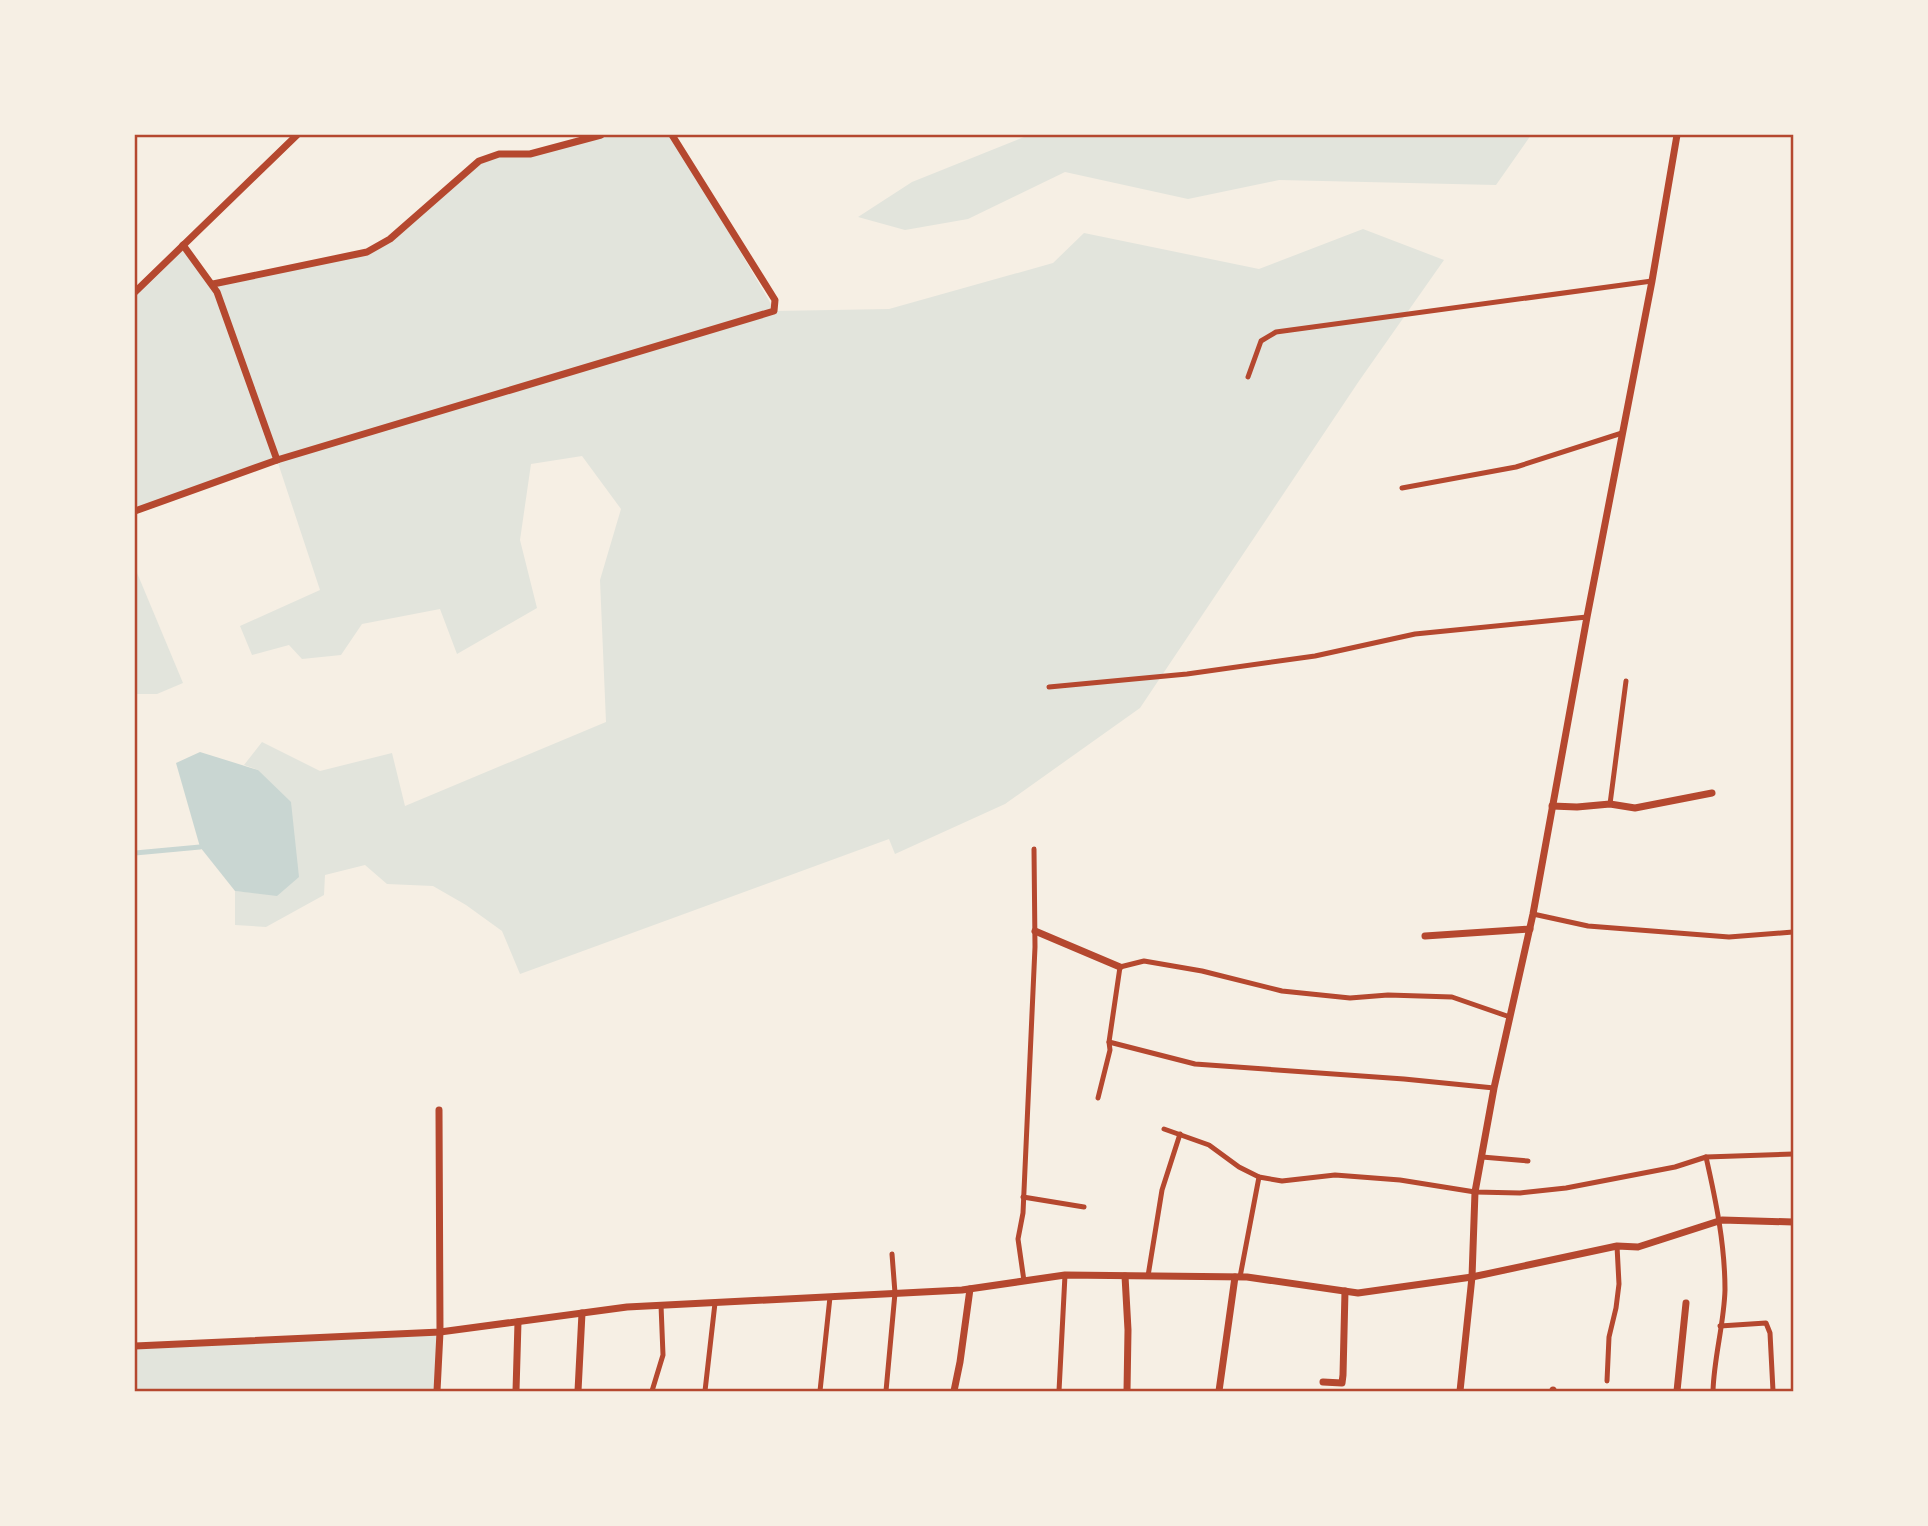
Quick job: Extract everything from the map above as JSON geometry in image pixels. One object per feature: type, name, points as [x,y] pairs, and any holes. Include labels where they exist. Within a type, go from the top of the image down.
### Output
[{"type":"street","points":[[135,292],[297,135]]},
{"type":"street","points":[[213,284],[367,252],[390,239],[479,161],[499,154],[530,154],[601,135]]},
{"type":"street","points":[[135,511],[277,460],[774,311],[775,300],[672,135]]},
{"type":"street","points":[[1460,1391],[1472,1277],[1475,1192],[1494,1088],[1533,914],[1677,135]]},
{"type":"street","points":[[183,246],[213,284],[222,304],[277,460]]},
{"type":"street","points":[[1552,806],[1610,804],[1635,808],[1712,793]]},
{"type":"street","points":[[1425,936],[1530,929]]},
{"type":"street","points":[[1035,931],[1119,967]]},
{"type":"street","points":[[437,1391],[440,1332],[439,1110]]},
{"type":"street","points":[[135,1346],[440,1332],[627,1307],[970,1289],[1065,1275],[1238,1277],[1358,1293],[1472,1277],[1617,1246],[1639,1247],[1720,1221],[1793,1222]]},
{"type":"street","points":[[1125,1276],[1127,1391]]},
{"type":"street","points":[[1219,1391],[1238,1277]]},
{"type":"street","points":[[954,1391],[970,1289]]},
{"type":"street","points":[[1323,1382],[1342,1383],[1345,1291]]},
{"type":"street","points":[[1677,1391],[1686,1303]]},
{"type":"street","points":[[578,1391],[582,1313]]},
{"type":"street","points":[[516,1391],[518,1322]]},
{"type":"lane","points":[[1248,377],[1261,341],[1276,332],[1652,281]]},
{"type":"lane","points":[[1402,488],[1516,467],[1622,433]]},
{"type":"lane","points":[[1049,687],[1187,674],[1315,656],[1415,634],[1587,617]]},
{"type":"lane","points":[[1610,804],[1626,681]]},
{"type":"lane","points":[[1024,1281],[1018,1239],[1023,1213],[1035,931],[1034,849]]},
{"type":"lane","points":[[1533,914],[1588,926],[1729,937],[1793,932]]},
{"type":"lane","points":[[1098,1098],[1110,1050],[1119,967],[1144,961],[1202,971],[1282,991],[1350,998],[1388,995],[1452,997],[1510,1017]]},
{"type":"lane","points":[[1109,1042],[1195,1064],[1494,1088]]},
{"type":"lane","points":[[1164,1129],[1209,1145],[1239,1167],[1259,1177],[1282,1181],[1335,1175],[1400,1180],[1475,1192],[1520,1193],[1566,1188],[1675,1167],[1706,1157],[1793,1154]]},
{"type":"lane","points":[[1148,1276],[1162,1190],[1180,1134]]},
{"type":"lane","points":[[1482,1157],[1528,1161]]},
{"type":"lane","points":[[1706,1157],[1720,1221],[1725,1290],[1713,1391]]},
{"type":"lane","points":[[1238,1277],[1259,1177]]},
{"type":"lane","points":[[1023,1197],[1084,1207]]},
{"type":"lane","points":[[1607,1381],[1609,1337],[1619,1284],[1617,1246]]},
{"type":"lane","points":[[886,1391],[895,1293],[892,1254]]},
{"type":"lane","points":[[1059,1391],[1065,1275]]},
{"type":"lane","points":[[821,1391],[830,1297]]},
{"type":"lane","points":[[705,1391],[715,1303]]},
{"type":"lane","points":[[652,1391],[663,1355],[661,1306]]},
{"type":"lane","points":[[1720,1326],[1766,1323],[1770,1333],[1773,1391]]},
{"type":"shaded area","points":[[601,135],[672,135],[775,311],[889,309],[1053,263],[1084,233],[1259,269],[1363,229],[1444,260],[1359,381],[1140,708],[1005,804],[895,854],[889,839],[520,974],[502,931],[466,905],[433,886],[387,884],[365,865],[325,875],[324,895],[266,927],[235,925],[235,891],[277,895],[258,770],[244,765],[262,742],[320,771],[392,753],[405,806],[606,722],[600,580],[621,509],[582,456],[531,464],[520,540],[537,608],[457,654],[440,609],[362,624],[341,655],[302,659],[289,645],[252,655],[240,626],[320,590],[277,460],[135,511],[135,293],[183,245],[213,284],[379,247],[490,156],[530,154]]},
{"type":"shaded area","points":[[1029,135],[1531,135],[1496,185],[1279,180],[1188,199],[1065,172],[968,219],[905,230],[858,217],[912,182]]},
{"type":"shaded area","points":[[135,568],[183,683],[157,694],[135,694]]},
{"type":"shaded area","points":[[200,752],[258,770],[291,802],[299,877],[277,896],[235,891],[200,847],[176,763]]},
{"type":"shaded area","points":[[440,1332],[435,1391],[135,1391],[135,1346]]},
{"type":"waterway","points":[[135,853],[200,847]]}]
